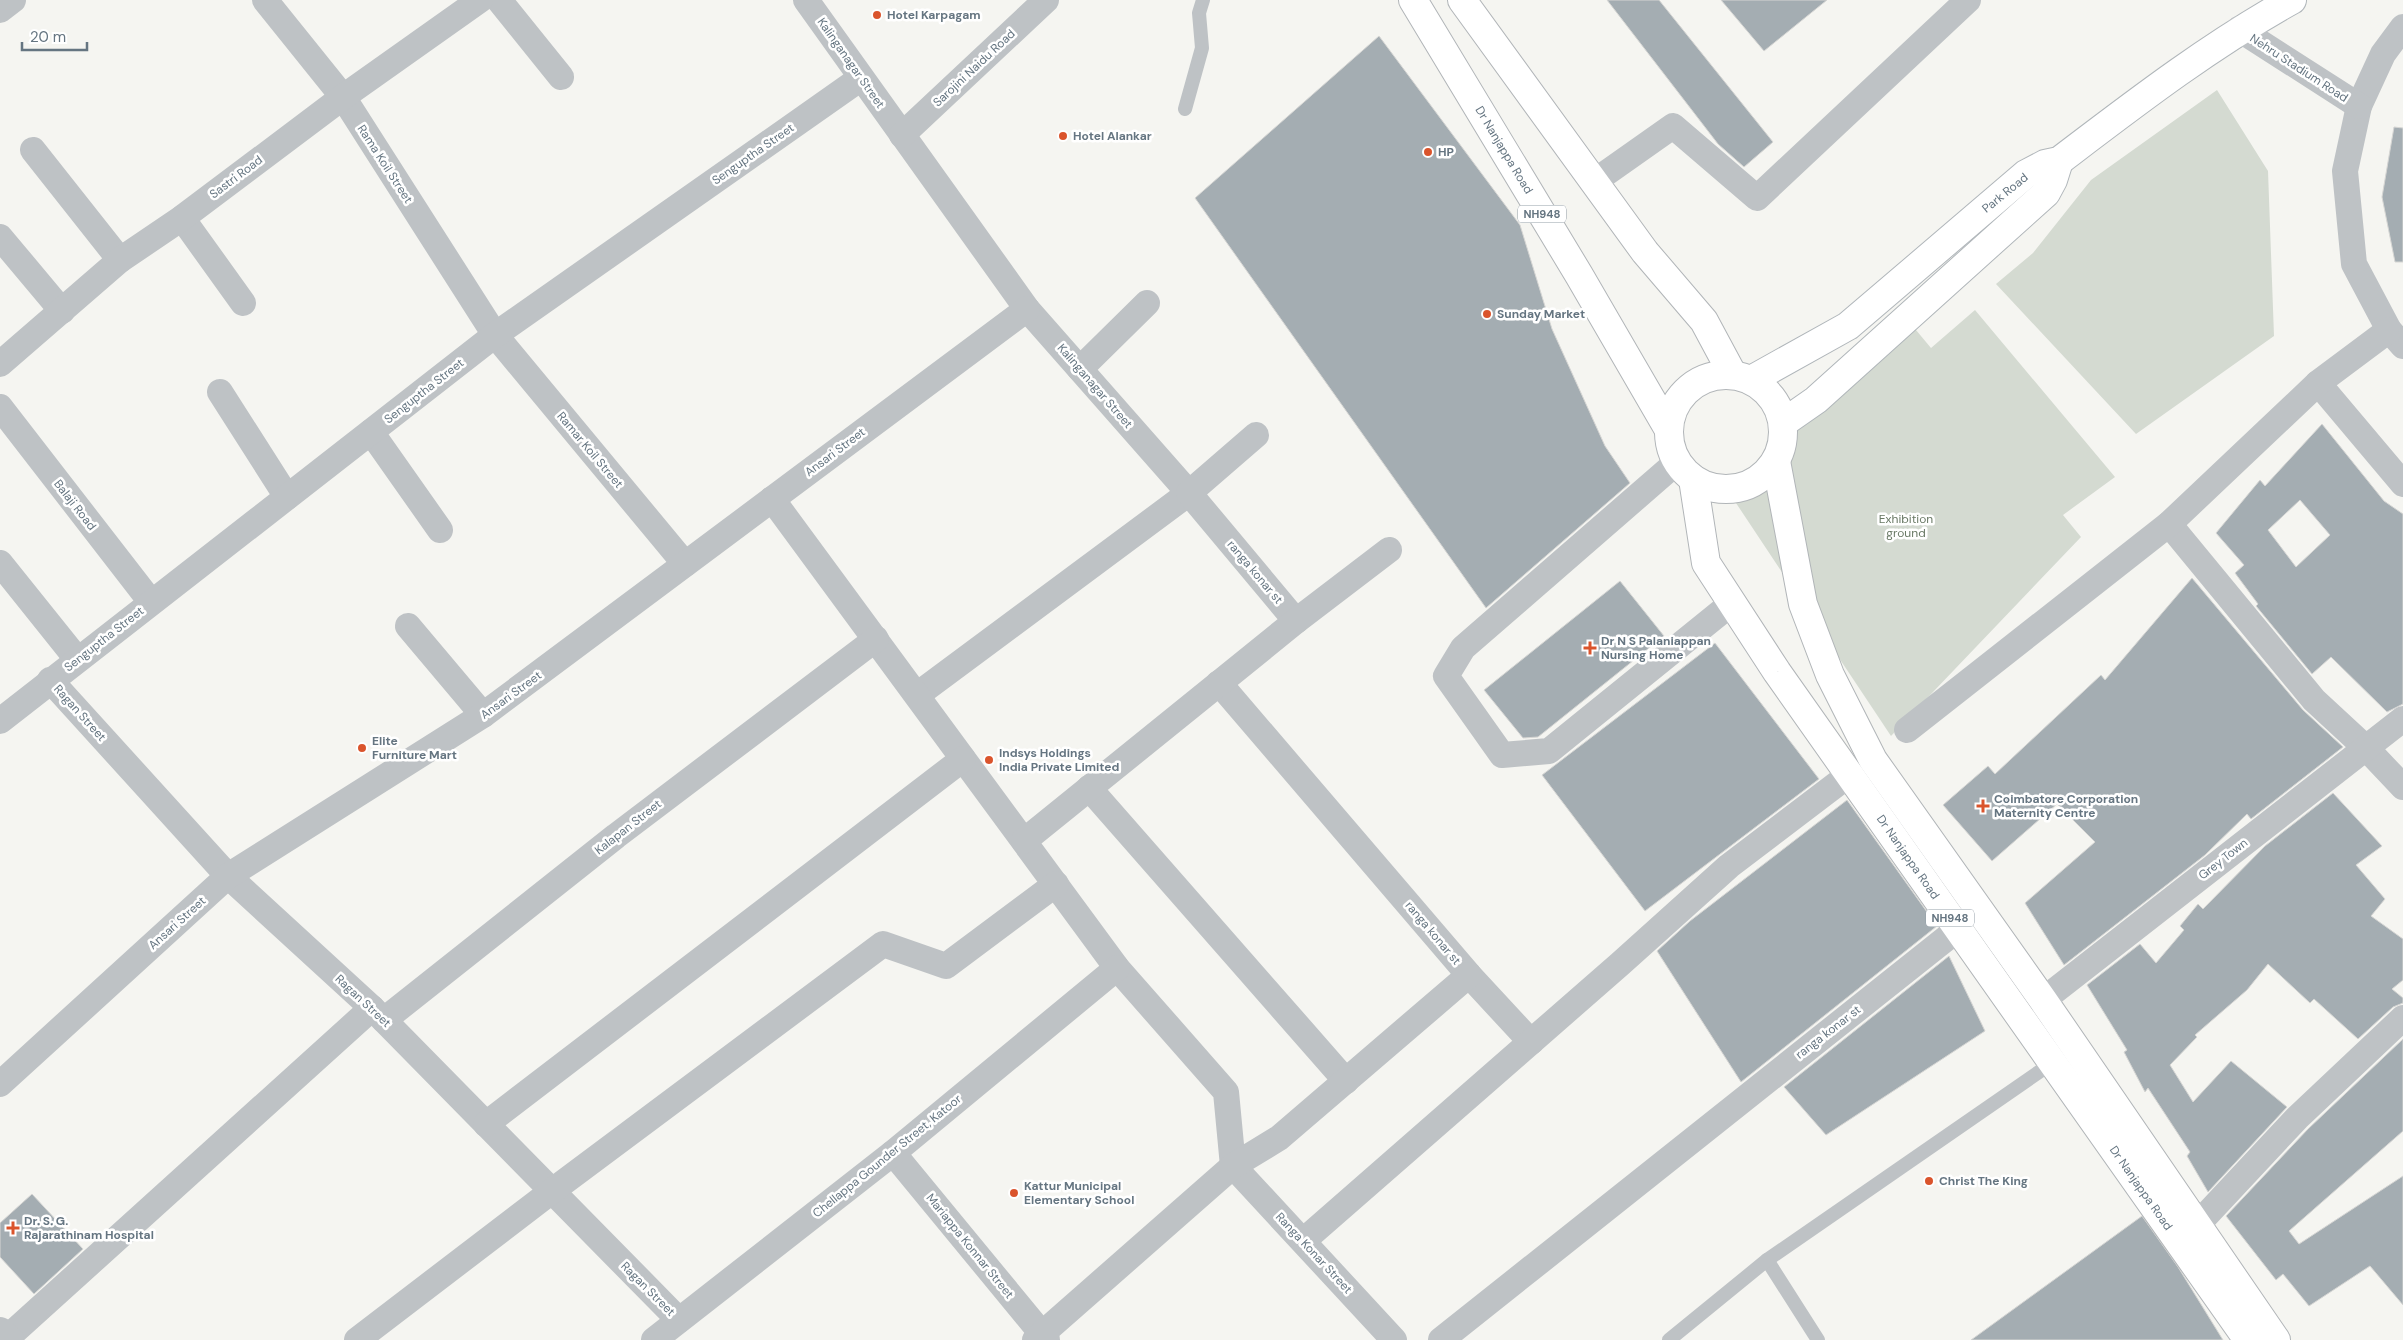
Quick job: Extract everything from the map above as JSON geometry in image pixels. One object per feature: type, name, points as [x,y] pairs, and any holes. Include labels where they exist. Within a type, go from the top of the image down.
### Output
[{"type":"main road","name":"Dr Nanjappa Road","points":[[1413,0],[1579,275],[1669,430]]},
{"type":"main road","name":"Park Road","points":[[1742,377],[1848,326],[2026,174],[2044,164],[2059,161],[2134,104],[2239,29],[2292,0]]},
{"type":"main road","name":"NH948","points":[[1467,3],[1645,252],[1704,321],[1742,377]]},
{"type":"main road","points":[[1784,423],[1816,400],[2046,192],[2054,180],[2059,161]]},
{"type":"main road","name":"NH948","points":[[1714,376],[1742,377],[1766,390],[1778,405],[1784,423],[1783,443],[1776,461],[1764,475],[1748,486],[1729,490],[1710,488],[1685,471],[1671,449],[1669,430],[1672,412],[1682,396],[1696,383],[1714,376]]},
{"type":"main road","name":"Dr Nanjappa Road","points":[[1776,461],[1803,604],[1830,675],[1873,760],[2043,1000],[2276,1340]]},
{"type":"main road","name":"Dr Nanjappa Road","points":[[1685,471],[1706,563],[1777,672],[2248,1340]]},
{"type":"main road","points":[[1891,832],[1913,817]]},
{"type":"street","points":[[0,10],[13,0]]},
{"type":"street","name":"Rama Koil Street","points":[[265,0],[343,97],[495,336]]},
{"type":"street","name":"Sastri Road","points":[[0,364],[120,260],[182,218],[343,97],[480,0]]},
{"type":"street","points":[[499,0],[561,78]]},
{"type":"street","name":"Kalinganagar Street","points":[[806,0],[1027,308],[1189,493]]},
{"type":"street","name":"Sarojini Naidu Road","points":[[902,135],[1046,0]]},
{"type":"street","points":[[1596,181],[1673,126],[1757,198],[1968,0]]},
{"type":"street","name":"Nehru Stadium Road","points":[[2396,338],[2354,264],[2345,171],[2359,106],[2383,54],[2403,27]]},
{"type":"street","name":"Nehru Stadium Road","points":[[2239,29],[2359,106]]},
{"type":"street","name":"Senguptha Street","points":[[0,721],[77,659],[495,336],[861,78]]},
{"type":"street","points":[[33,150],[120,260]]},
{"type":"street","points":[[182,218],[243,303]]},
{"type":"street","points":[[0,237],[62,311]]},
{"type":"street","points":[[1080,369],[1147,303]]},
{"type":"street","name":"Ansari Street","points":[[0,1084],[228,876],[483,715],[1027,308]]},
{"type":"street","name":"Ramar Koil Street","points":[[495,336],[686,564]]},
{"type":"street","points":[[1907,730],[2169,524],[2318,383],[2396,338]]},
{"type":"street","points":[[2318,383],[2403,484]]},
{"type":"street","points":[[220,392],[287,497]]},
{"type":"street","name":"Balaji Road","points":[[0,407],[151,602]]},
{"type":"street","points":[[371,432],[440,530]]},
{"type":"street","points":[[917,695],[1189,493],[1256,435]]},
{"type":"street","points":[[1685,471],[1463,648],[1446,676],[1502,755],[1549,751],[1732,603]]},
{"type":"street","name":"ranga konar st","points":[[1189,493],[1296,621]]},
{"type":"street","points":[[772,499],[1117,968],[1226,1092],[1233,1166]]},
{"type":"street","points":[[2169,524],[2314,700],[2367,749],[2403,787]]},
{"type":"street","points":[[1024,841],[1296,621],[1389,550]]},
{"type":"street","points":[[0,563],[77,659]]},
{"type":"street","points":[[408,626],[483,715]]},
{"type":"street","name":"Kalapan Street","points":[[378,1014],[876,640]]},
{"type":"street","name":"Ragan Street","points":[[50,680],[228,876],[378,1014],[679,1320]]},
{"type":"street","name":"ranga konar st","points":[[1042,1338],[1233,1166],[1279,1138],[1469,975],[1219,683]]},
{"type":"street","name":"Grey Town","points":[[2043,1000],[2403,720]]},
{"type":"street","points":[[486,1124],[963,759]]},
{"type":"street","points":[[1302,1241],[1531,1042],[1729,866],[1850,774]]},
{"type":"street","points":[[1089,788],[1346,1081]]},
{"type":"street","points":[[357,1340],[552,1191],[883,944],[946,966],[1056,884]]},
{"type":"street","name":"ranga konar st","points":[[1441,1340],[1958,929]]},
{"type":"street","name":"Chellappa Gounder Street, Katoor","points":[[654,1340],[893,1153],[1117,968]]},
{"type":"street","points":[[1469,975],[1531,1042]]},
{"type":"street","points":[[6,1336],[378,1014]]},
{"type":"street","points":[[2196,1225],[2297,1118],[2403,1018]]},
{"type":"street","name":"Mariappa Konnar Street","points":[[893,1153],[1042,1338]]},
{"type":"street","name":"Ranga Konar Street","points":[[1233,1166],[1394,1340]]},
{"type":"lane","points":[[1185,109],[1202,48],[1199,13],[1204,0]]},
{"type":"lane","points":[[1669,1340],[1767,1260],[2052,1063]]},
{"type":"lane","points":[[1767,1260],[1818,1340]]},
{"type":"green space","points":[[2217,90],[2268,171],[2274,336],[2136,434],[1996,284],[2033,253],[2091,180]]},
{"type":"green space","name":"Exhibition ground","points":[[1975,310],[2115,477],[2063,515],[2081,537],[1891,736],[1734,500],[1757,461],[1911,324],[1931,348]]},
{"type":"building","points":[[1607,0],[1659,0],[1773,142],[1744,167],[1718,144]]},
{"type":"building","points":[[1721,0],[1827,0],[1764,51]]},
{"type":"building","points":[[1379,36],[1520,225],[1552,329],[1605,446],[1630,483],[1486,608],[1195,198]]},
{"type":"building","points":[[2394,127],[2403,128],[2403,262],[2395,262],[2382,197]]},
{"type":"building","points":[[2322,424],[2384,501],[2403,514],[2403,704],[2387,712],[2331,657],[2312,674],[2256,606],[2258,604],[2235,573],[2244,565],[2216,533],[2260,480],[2265,486]],"holes":[[[2300,500],[2330,535],[2296,567],[2268,530]]]},
{"type":"building","points":[[2192,578],[2303,710],[2343,747],[2251,819],[2247,814],[2205,855],[2064,965],[2025,903],[2095,842],[2057,804],[1992,861],[1943,805],[1988,766],[1995,774],[2101,675],[2105,680]]},
{"type":"building","points":[[1620,581],[1664,636],[1538,737],[1523,738],[1484,690]]},
{"type":"building","points":[[1715,643],[1819,779],[1645,911],[1542,775]]},
{"type":"building","points":[[2333,793],[2382,846],[2356,865],[2385,899],[2371,916],[2403,939],[2403,980],[2392,989],[2403,998],[2403,1003],[2393,1007],[2358,1039],[2314,999],[2310,1003],[2268,964],[2247,990],[2195,1035],[2197,1037],[2170,1065],[2193,1102],[2231,1061],[2287,1107],[2208,1192],[2187,1156],[2190,1152],[2148,1088],[2145,1092],[2124,1052],[2127,1050],[2087,985],[2140,944],[2156,963],[2184,930],[2180,926],[2198,904],[2203,909],[2265,846]]},
{"type":"building","points":[[1847,800],[1937,926],[1741,1082],[1657,951],[1690,921]]},
{"type":"building","points":[[1949,956],[1985,1031],[1826,1135],[1784,1087]]},
{"type":"building","points":[[2403,1039],[2403,1131],[2289,1231],[2299,1244],[2403,1176],[2403,1305],[2370,1266],[2309,1306],[2283,1274],[2276,1280],[2226,1216],[2308,1129]]},
{"type":"building","points":[[32,1194],[83,1249],[34,1294],[0,1257],[0,1223]]},
{"type":"building","points":[[2142,1216],[2178,1267],[2223,1340],[1971,1340]]},
{"type":"place","name":"Hotel Karpagam","points":[[877,15]]},
{"type":"place","name":"Hotel Alankar","points":[[1063,136]]},
{"type":"place","name":"HP","points":[[1428,152]]},
{"type":"place","name":"Sunday Market","points":[[1487,314]]},
{"type":"place","name":"Dr N S Palaniappan Nursing Home","points":[[1590,648]]},
{"type":"place","name":"Elite Furniture Mart","points":[[362,748]]},
{"type":"place","name":"Indsys Holdings India Private Limited","points":[[989,760]]},
{"type":"place","name":"Coimbatore Corporation Maternity Centre","points":[[1983,806]]},
{"type":"place","name":"Christ The King","points":[[1929,1181]]},
{"type":"place","name":"Kattur Municipal Elementary School","points":[[1014,1193]]},
{"type":"place","name":"Dr. S. G. Rajarathinam Hospital","points":[[13,1228]]}]
